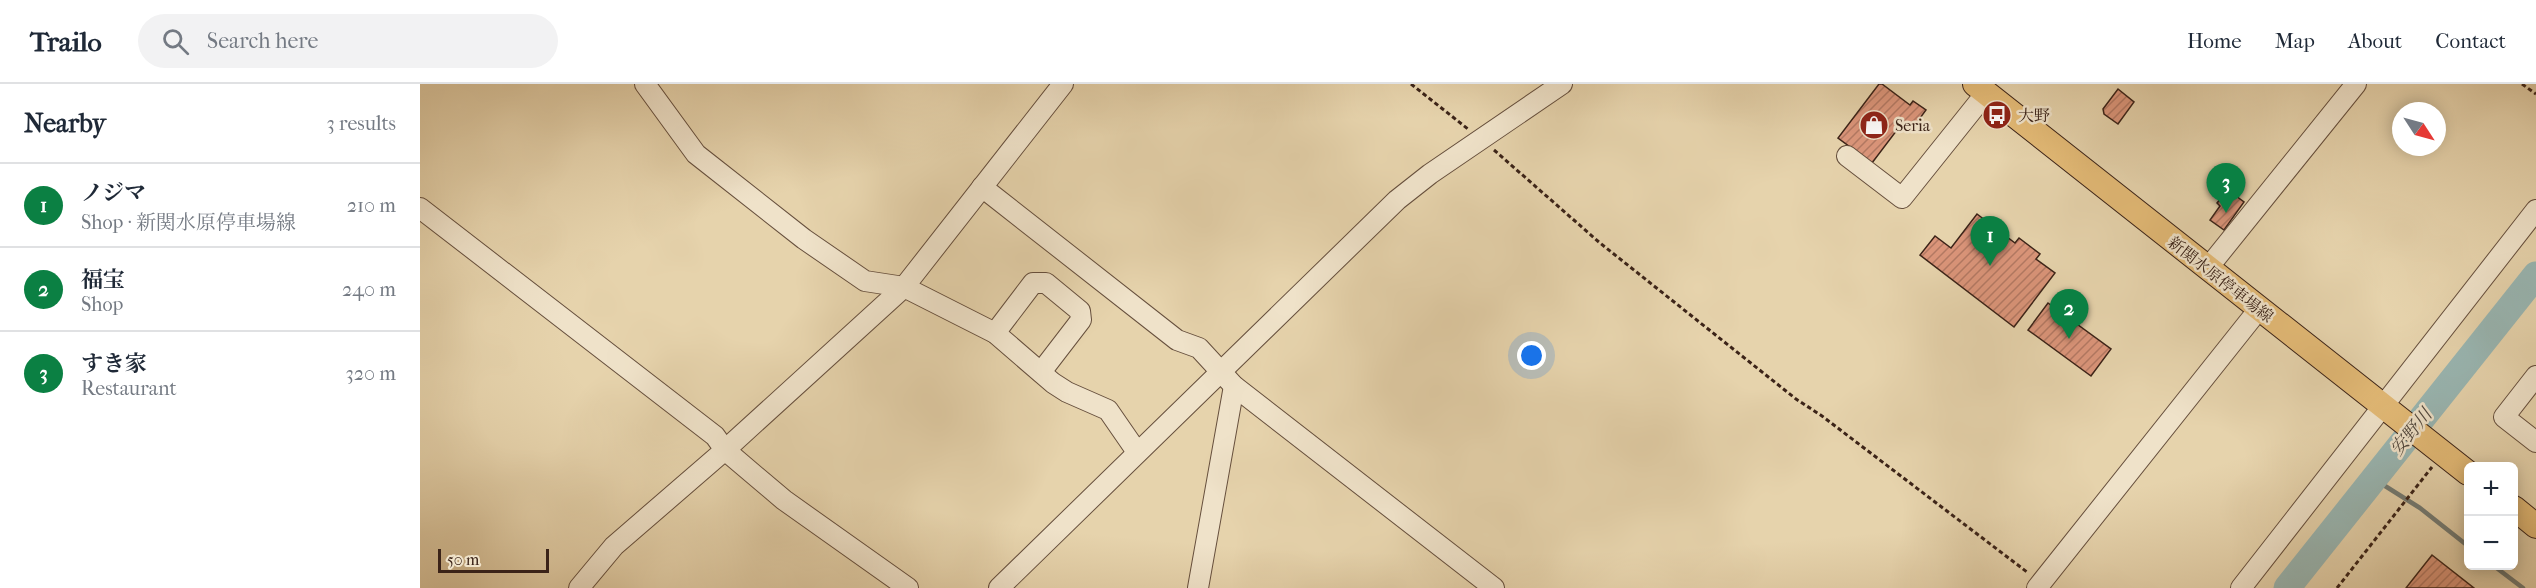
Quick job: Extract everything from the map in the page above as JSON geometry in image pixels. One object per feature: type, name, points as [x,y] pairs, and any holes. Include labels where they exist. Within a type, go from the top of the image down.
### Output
[{"type":"main road","name":"新関水原停車場線","points":[[1981,89],[2464,468]]},
{"type":"main road","points":[[2518,511],[2536,526]]},
{"type":"street","points":[[645,84],[696,154],[804,240],[865,281],[904,287],[995,333],[1067,392],[1108,410],[1137,452]]},
{"type":"street","points":[[579,588],[614,546],[725,450],[904,287],[1063,84]]},
{"type":"street","points":[[999,588],[1397,200],[1430,174],[1562,84]]},
{"type":"street","points":[[2207,268],[2356,84]]},
{"type":"street","points":[[1847,156],[1902,198],[1981,89]]},
{"type":"street","points":[[982,187],[1177,340],[1199,348],[1234,386],[1494,588]]},
{"type":"street","points":[[420,207],[715,436],[725,450],[784,500],[908,588]]},
{"type":"street","points":[[2241,588],[2385,407],[2536,210]]},
{"type":"street","points":[[995,333],[1033,283],[1046,283],[1080,311],[1081,320],[1041,372]]},
{"type":"street","points":[[2039,585],[2259,309]]},
{"type":"street","points":[[2536,376],[2504,417],[2536,442]]},
{"type":"street","points":[[1198,588],[1234,386]]},
{"type":"path","points":[[1411,84],[1482,139],[1600,243],[1787,392],[2039,585]]},
{"type":"path","points":[[2522,84],[2536,94]]},
{"type":"path","points":[[2337,588],[2439,449]]},
{"type":"building","name":"Seria","points":[[1879,84],[1910,105],[1913,101],[1926,110],[1912,129],[1903,122],[1872,163],[1838,138]]},
{"type":"building","points":[[2118,89],[2134,102],[2118,124],[2104,114],[2103,109]]},
{"type":"building","points":[[2232,193],[2244,202],[2224,230],[2210,220],[2220,206],[2217,203],[2221,198],[2226,202]]},
{"type":"building","points":[[1977,214],[2015,243],[2019,238],[2040,254],[2036,259],[2055,273],[2014,327],[1920,255],[1935,236],[1951,248]]},
{"type":"building","points":[[2048,303],[2111,349],[2091,376],[2028,330]]},
{"type":"building","points":[[2432,555],[2474,588],[2406,588]]},
{"type":"waterway","name":"安野川","points":[[2287,588],[2536,275]]},
{"type":"waterway","points":[[2374,479],[2420,508],[2464,543]]},
{"type":"waterway","points":[[2499,570],[2523,588]]},
{"type":"place","name":"大野","points":[[1997,115]]},
{"type":"place","name":"Seria","points":[[1874,125]]},
{"type":"place","name":"すき家","points":[[2226,213]]},
{"type":"place","name":"ノジマ","points":[[1990,266]]},
{"type":"place","name":"福宝","points":[[2069,339]]}]
